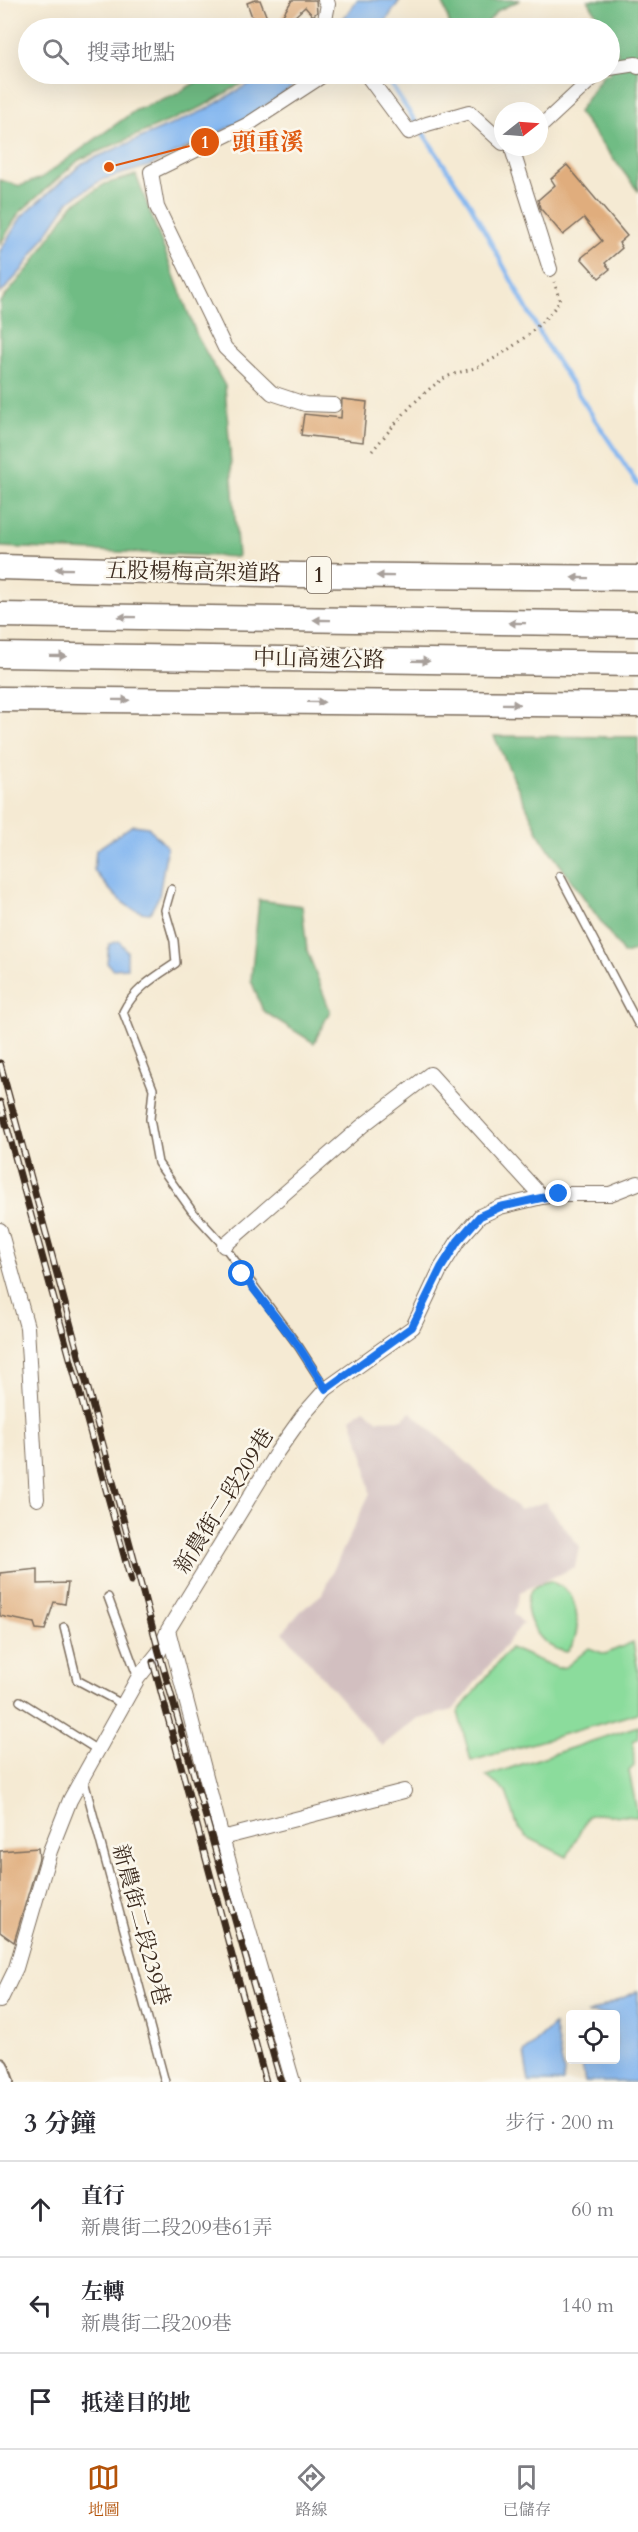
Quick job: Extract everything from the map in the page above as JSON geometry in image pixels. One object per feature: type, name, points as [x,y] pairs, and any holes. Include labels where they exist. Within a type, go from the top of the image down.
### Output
[{"type":"highway","name":"五股楊梅高架道路","points":[[0,567],[300,575],[638,578]]},
{"type":"highway","name":"中山高速公路","points":[[0,615],[638,624]]},
{"type":"highway","name":"中山高速公路","points":[[0,655],[638,664]]},
{"type":"highway","points":[[0,699],[638,705]]},
{"type":"street","points":[[325,0],[328,4],[325,18]]},
{"type":"street","points":[[620,66],[636,64],[638,67]]},
{"type":"street","points":[[310,84],[248,125],[151,172],[157,207],[225,348],[272,393],[305,404],[334,405]]},
{"type":"street","points":[[373,84],[408,132],[469,112],[494,133]]},
{"type":"street","points":[[548,120],[586,84]]},
{"type":"street","points":[[514,156],[550,269]]},
{"type":"street","points":[[224,1246],[362,1126],[430,1074],[542,1197]]},
{"type":"street","name":"新農街二段209巷","points":[[0,2001],[16,1968],[51,1851],[70,1800],[138,1678],[159,1652],[168,1630],[277,1452],[304,1414],[326,1389],[412,1327],[441,1268],[458,1241],[480,1216],[500,1207],[542,1197],[559,1194],[610,1194],[638,1183]]},
{"type":"street","points":[[0,1230],[27,1327],[37,1499]]},
{"type":"street","points":[[168,1630],[222,1838],[293,2082]]},
{"type":"street","points":[[222,1838],[404,1791]]},
{"type":"street","points":[[0,2067],[5,2082]]},
{"type":"lane","points":[[560,876],[638,1024]]},
{"type":"lane","points":[[171,889],[165,910],[174,941],[176,963],[145,984],[130,998],[123,1012],[153,1089],[150,1119],[158,1163],[192,1211],[224,1246],[299,1347],[326,1389]]},
{"type":"lane","points":[[108,1597],[138,1678]]},
{"type":"lane","points":[[64,1627],[76,1680],[124,1705]]},
{"type":"lane","points":[[20,1701],[99,1750]]},
{"type":"lane","name":"新農街二段239巷","points":[[83,1777],[165,2082]]},
{"type":"path","points":[[372,451],[415,403],[444,378],[482,365],[509,348],[542,321],[560,301],[550,269]]},
{"type":"shaded area","points":[[364,1409],[378,1420],[403,1419],[411,1412],[520,1510],[545,1502],[579,1546],[575,1567],[520,1592],[514,1614],[523,1623],[453,1710],[415,1720],[382,1746],[283,1632],[301,1611],[322,1594],[370,1493],[364,1456],[351,1418]]},
{"type":"green space","points":[[442,0],[520,0],[497,11],[491,18],[448,18]]},
{"type":"green space","points":[[588,0],[638,0],[638,191],[578,112],[597,84],[620,84],[620,18],[598,18]]},
{"type":"green space","points":[[193,84],[241,84],[202,107],[79,160],[19,213],[0,244],[0,180],[20,186],[41,178],[136,110],[175,95]]},
{"type":"green space","points":[[136,175],[197,336],[225,386],[238,557],[0,547],[0,302],[30,267],[72,205],[105,184]]},
{"type":"green space","points":[[494,736],[638,737],[638,950],[624,954],[541,838]]},
{"type":"green space","points":[[259,900],[302,906],[307,950],[330,1011],[314,1043],[263,1011],[251,980]]},
{"type":"green space","points":[[550,1581],[568,1592],[574,1605],[577,1619],[576,1634],[567,1652],[545,1642],[538,1635],[529,1617],[528,1598],[532,1591],[539,1585]]},
{"type":"green space","points":[[633,1642],[638,1670],[638,1713],[471,1761],[458,1712],[510,1648],[557,1668],[566,1667],[589,1648],[605,1654]]},
{"type":"green space","points":[[638,1726],[638,1739],[633,1740],[634,1766],[629,1771],[638,1817],[595,1814],[588,1816],[567,1857],[527,1837],[518,1827],[506,1792],[486,1776]]},
{"type":"water","points":[[357,0],[400,0],[388,18],[344,18]]},
{"type":"water","points":[[248,84],[296,84],[247,119],[149,166],[101,180],[69,201],[22,270],[0,294],[0,251],[22,216],[83,163],[205,110]]},
{"type":"water","points":[[133,825],[148,827],[167,847],[159,896],[150,913],[141,912],[125,904],[111,892],[94,870],[96,850]]},
{"type":"water","points":[[119,941],[127,951],[127,968],[112,969],[107,963],[109,944]]},
{"type":"water","points":[[638,1991],[638,2082],[585,2082],[582,2064],[620,2064],[620,2010],[596,2010]]},
{"type":"water","points":[[554,2025],[564,2073],[563,2082],[529,2082],[524,2053]]},
{"type":"building","points":[[260,0],[267,18],[252,18],[247,3]]},
{"type":"building","points":[[292,0],[316,0],[317,12],[313,16],[305,7],[293,18],[281,18]]},
{"type":"building","points":[[567,165],[627,236],[619,243],[622,248],[605,263],[610,269],[599,278],[581,258],[602,241],[584,218],[563,235],[540,208],[538,200],[555,185],[551,179]]},
{"type":"building","points":[[342,399],[367,402],[363,442],[301,435],[304,414],[341,418]]},
{"type":"building","points":[[38,1569],[38,1584],[68,1583],[65,1604],[54,1602],[45,1630],[36,1629],[34,1623],[0,1616],[0,1573]]},
{"type":"building","points":[[38,1848],[39,1858],[14,1942],[0,1932],[0,1851]]},
{"type":"waterway","points":[[391,84],[470,204],[547,346],[638,485]]},
{"type":"railway","points":[[0,1063],[159,1652],[281,2082]]},
{"type":"railway","points":[[0,1102],[131,1581]]},
{"type":"railway","points":[[153,1662],[266,2082]]},
{"type":"place","name":"頭重溪","points":[[109,167]]},
{"type":"route","points":[[242,1274],[299,1347],[326,1389],[412,1327],[441,1268],[458,1241],[480,1216],[500,1207],[559,1194]]}]
